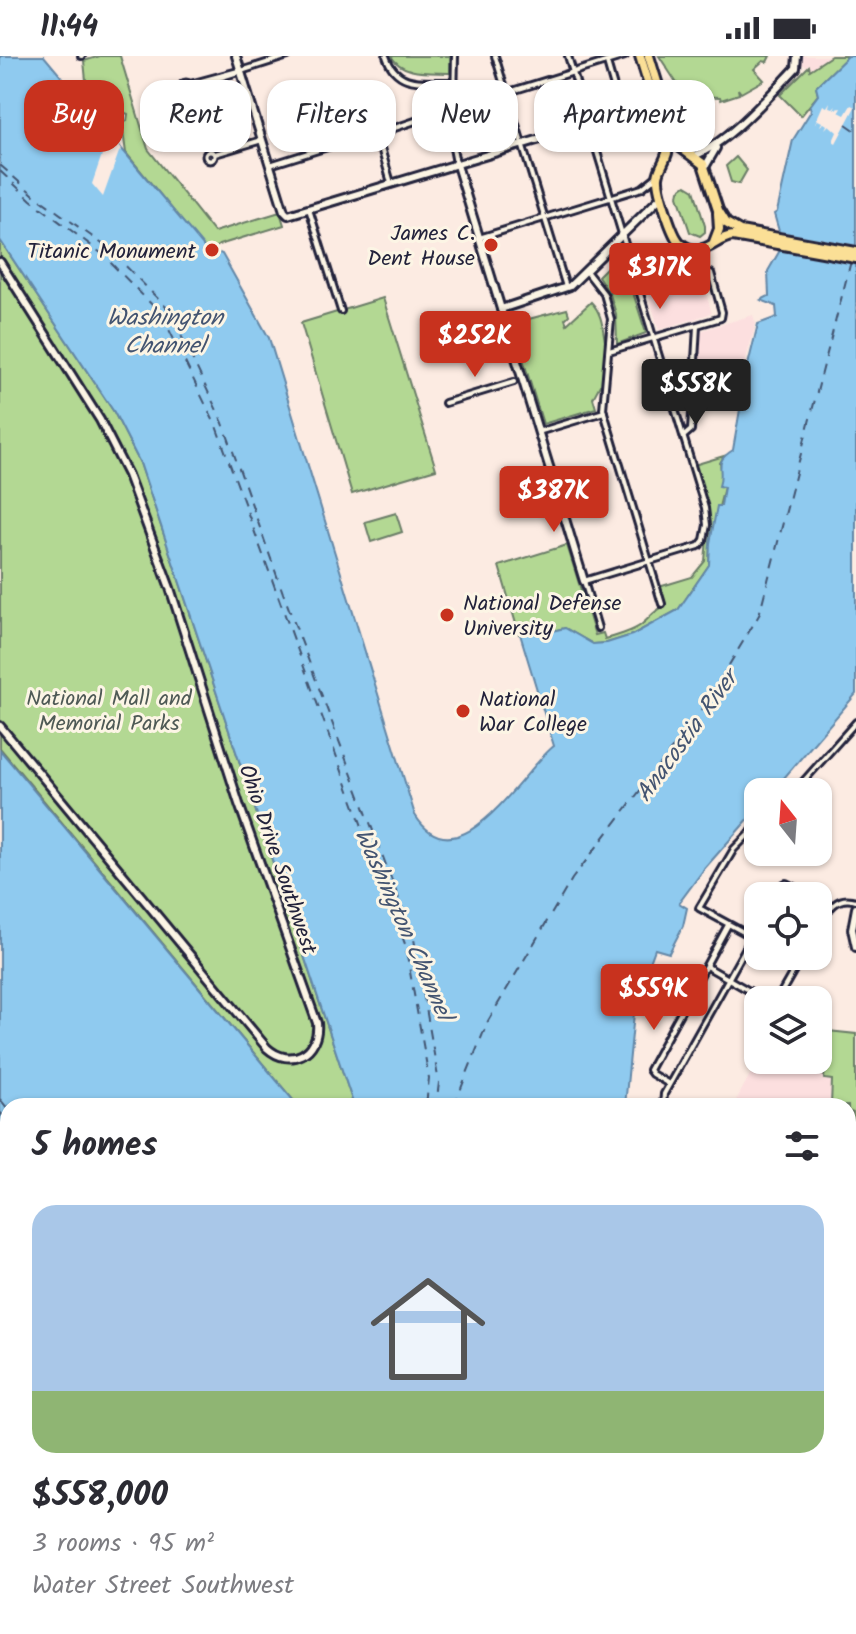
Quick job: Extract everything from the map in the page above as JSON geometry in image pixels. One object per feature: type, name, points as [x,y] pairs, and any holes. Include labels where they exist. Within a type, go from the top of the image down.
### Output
[{"type":"main road","points":[[640,56],[650,80]]},
{"type":"main road","points":[[649,56],[654,80]]},
{"type":"main road","points":[[667,152],[661,169],[662,195],[676,237],[683,246],[694,250],[730,236],[754,236],[856,252]]},
{"type":"main road","points":[[687,152],[705,167],[718,210],[719,229],[713,243]]},
{"type":"main road","points":[[661,169],[676,157],[692,156]]},
{"type":"main road","points":[[718,210],[730,227],[754,236],[856,258]]},
{"type":"street","points":[[236,56],[284,212],[293,214],[534,141]]},
{"type":"street","points":[[210,80],[288,56]]},
{"type":"street","points":[[386,56],[392,71],[402,78],[428,80]]},
{"type":"street","points":[[455,56],[455,80]]},
{"type":"street","points":[[495,56],[503,80]]},
{"type":"street","points":[[568,56],[576,80]]},
{"type":"street","points":[[518,90],[625,56]]},
{"type":"street","points":[[705,167],[724,139],[798,60]]},
{"type":"street","points":[[606,63],[611,80]]},
{"type":"street","points":[[391,184],[377,137],[379,132],[412,122]]},
{"type":"street","points":[[518,131],[567,288]]},
{"type":"street","points":[[692,156],[709,150],[724,139]]},
{"type":"street","points":[[215,154],[262,140]]},
{"type":"street","points":[[270,165],[312,152]]},
{"type":"street","points":[[454,152],[598,628]]},
{"type":"street","points":[[584,581],[702,544],[707,516],[597,152]]},
{"type":"street","points":[[479,238],[644,187],[661,169]]},
{"type":"street","points":[[501,309],[567,288],[662,195]]},
{"type":"street","points":[[309,209],[341,311]]},
{"type":"street","points":[[633,269],[694,250]]},
{"type":"street","name":"Ohio Drive Southwest","points":[[0,262],[105,428],[140,505],[183,626],[239,804],[317,1023],[316,1039],[306,1053],[285,1058],[267,1048],[0,726]]},
{"type":"street","points":[[586,271],[598,285],[607,304],[611,324],[604,412],[662,604]]},
{"type":"street","points":[[609,351],[722,316],[711,273]]},
{"type":"street","points":[[684,436],[691,430],[697,325]]},
{"type":"street","points":[[671,393],[728,376]]},
{"type":"street","points":[[445,403],[514,382]]},
{"type":"street","points":[[538,432],[604,412]]},
{"type":"street","points":[[806,778],[856,722]]},
{"type":"street","points":[[744,838],[736,845],[699,908],[744,934]]},
{"type":"street","points":[[832,907],[843,899],[856,901]]},
{"type":"street","points":[[856,908],[852,932],[856,947]]},
{"type":"street","points":[[669,1084],[649,1071],[728,925]]},
{"type":"street","points":[[663,1098],[744,956]]},
{"type":"street","points":[[706,966],[744,988]]},
{"type":"shaded area","points":[[796,56],[831,56],[810,70],[809,66],[798,64]]},
{"type":"shaded area","points":[[700,274],[712,313],[659,330],[647,290]]},
{"type":"shaded area","points":[[753,315],[756,324],[743,369],[699,379],[700,331]]},
{"type":"shaded area","points":[[750,1074],[824,1074],[824,1078],[833,1080],[832,1098],[737,1098]]},
{"type":"green space","points":[[100,56],[120,56],[140,122],[140,152],[150,152],[214,232],[280,212],[284,225],[219,245],[208,253],[126,153],[124,123],[128,114],[124,113],[124,80],[86,80],[84,61]]},
{"type":"green space","points":[[391,56],[450,56],[450,73],[409,70]]},
{"type":"green space","points":[[659,56],[770,56],[767,62],[763,61],[754,69],[764,80],[741,93],[738,89],[739,94],[721,100],[715,97],[715,80],[675,80]]},
{"type":"green space","points":[[831,56],[848,56],[816,87],[818,95],[801,116],[780,95],[809,66],[810,70]]},
{"type":"green space","points":[[736,157],[747,170],[739,184],[731,182],[726,166]]},
{"type":"green space","points":[[686,185],[694,190],[705,226],[705,232],[700,236],[690,232],[678,196],[679,190]]},
{"type":"green space","name":"National Mall and Memorial Parks","points":[[0,240],[114,412],[140,463],[351,1098],[291,1098],[0,748]]},
{"type":"green space","points":[[621,253],[627,271],[607,290],[598,276]]},
{"type":"green space","points":[[627,274],[646,333],[617,344],[616,314],[609,291]]},
{"type":"green space","points":[[383,298],[436,469],[352,494],[301,323]]},
{"type":"green space","points":[[591,302],[601,320],[608,354],[605,355],[606,385],[600,385],[593,398],[596,408],[543,424],[515,333],[520,331],[516,328],[525,320],[567,309],[567,324]]},
{"type":"green space","points":[[724,456],[720,463],[724,487],[710,543],[709,565],[678,610],[632,635],[607,643],[593,644],[565,628],[552,631],[550,626],[519,634],[499,566],[567,545],[595,635],[603,633],[605,639],[628,632],[666,605],[659,587],[692,577],[705,561],[709,516],[694,465]]},
{"type":"green space","points":[[396,513],[402,532],[371,542],[365,522]]},
{"type":"green space","points":[[832,1031],[856,1034],[856,1098],[831,1098],[832,1080],[824,1079],[824,1074],[832,1074]]},
{"type":"water","points":[[0,56],[44,56],[64,80],[24,80],[24,152],[124,152],[208,252],[212,250],[222,254],[269,338],[415,815],[432,833],[451,837],[470,830],[490,815],[554,746],[520,634],[551,625],[552,631],[565,628],[593,644],[632,635],[678,610],[709,565],[717,506],[721,506],[724,487],[719,486],[721,462],[733,450],[758,324],[777,317],[776,306],[761,300],[769,296],[768,271],[783,245],[774,214],[777,212],[793,140],[818,95],[816,87],[848,56],[856,56],[856,694],[784,778],[744,778],[744,824],[679,903],[687,908],[683,926],[669,953],[655,949],[635,1003],[626,1098],[351,1098],[140,463],[114,412],[0,240]]},
{"type":"water","points":[[0,750],[291,1098],[0,1098]]},
{"type":"pier","points":[[830,102],[829,107],[836,105],[834,109],[841,108],[839,112],[845,115],[851,105],[855,107],[836,143],[833,141],[837,132],[829,125],[825,129],[827,125],[824,123],[820,126],[822,122],[818,120],[815,123],[823,105],[827,107]]},
{"type":"pier","points":[[103,152],[119,152],[103,197],[92,184]]},
{"type":"pier","points":[[772,230],[856,245],[856,265],[775,250],[779,243]]},
{"type":"ferry route","points":[[846,124],[856,131]]},
{"type":"ferry route","points":[[0,165],[34,195],[108,248],[169,310],[223,423],[283,593],[414,939],[439,1083],[437,1098]]},
{"type":"ferry route","points":[[0,171],[31,200],[101,253],[162,315],[216,426],[405,944],[429,1078],[427,1098]]},
{"type":"ferry route","points":[[457,1098],[488,1021],[572,879],[702,710],[759,615],[851,261]]},
{"type":"place","name":"James C. Dent House","points":[[491,245]]},
{"type":"place","name":"Titanic Monument","points":[[212,250]]},
{"type":"place","name":"National Defense University","points":[[447,615]]},
{"type":"place","name":"National War College","points":[[463,711]]},
{"type":"water label","name":"Washington Channel","points":[[165,331]]},
{"type":"water label","name":"Anacostia River","points":[[686,736]]},
{"type":"water label","name":"Washington Channel","points":[[404,924]]}]
